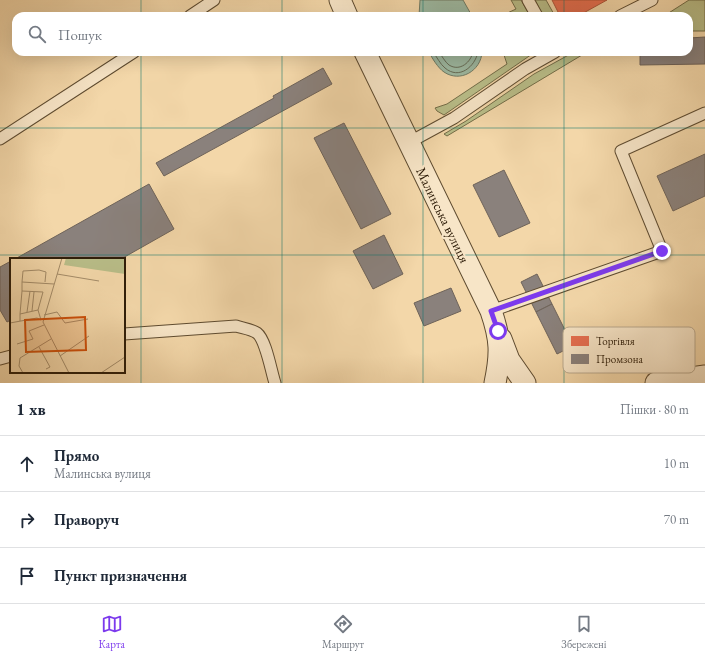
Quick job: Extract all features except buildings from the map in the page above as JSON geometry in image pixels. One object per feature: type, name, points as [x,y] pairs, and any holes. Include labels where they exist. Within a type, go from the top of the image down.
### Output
[{"type":"street","points":[[340,0],[345,12]]},
{"type":"street","name":"Малинська вулиця","points":[[366,56],[491,311],[498,331],[499,352],[495,383]]},
{"type":"street","points":[[498,331],[509,360],[521,380]]},
{"type":"street","points":[[656,383],[705,376]]},
{"type":"lane","points":[[196,12],[214,0]]},
{"type":"lane","points":[[528,0],[535,12]]},
{"type":"lane","points":[[628,12],[652,0]]},
{"type":"lane","points":[[0,139],[128,56]]},
{"type":"lane","points":[[408,143],[454,118],[525,69],[549,56]]},
{"type":"lane","points":[[491,311],[662,251],[621,151],[705,113]]},
{"type":"lane","points":[[125,334],[236,326],[250,330],[257,333],[263,342],[275,383]]},
{"type":"lane","points":[[0,359],[10,356]]},
{"type":"green space","points":[[511,0],[521,0],[528,12],[510,12],[516,9]]},
{"type":"green space","points":[[535,0],[546,0],[553,12],[541,12]]},
{"type":"green space","points":[[689,0],[705,0],[705,31],[693,31],[693,12],[670,12]]},
{"type":"green space","points":[[504,56],[529,56],[444,115],[435,108],[447,104],[507,64]]},
{"type":"green space","points":[[567,56],[580,56],[447,136],[444,134],[466,121],[534,74]]},
{"type":"water","points":[[420,0],[463,0],[470,12],[419,12]]},
{"type":"water","points":[[431,56],[481,56],[474,70],[463,76],[450,75],[444,72],[435,63]]},
{"type":"route","points":[[498,331],[491,311],[662,251]]}]
